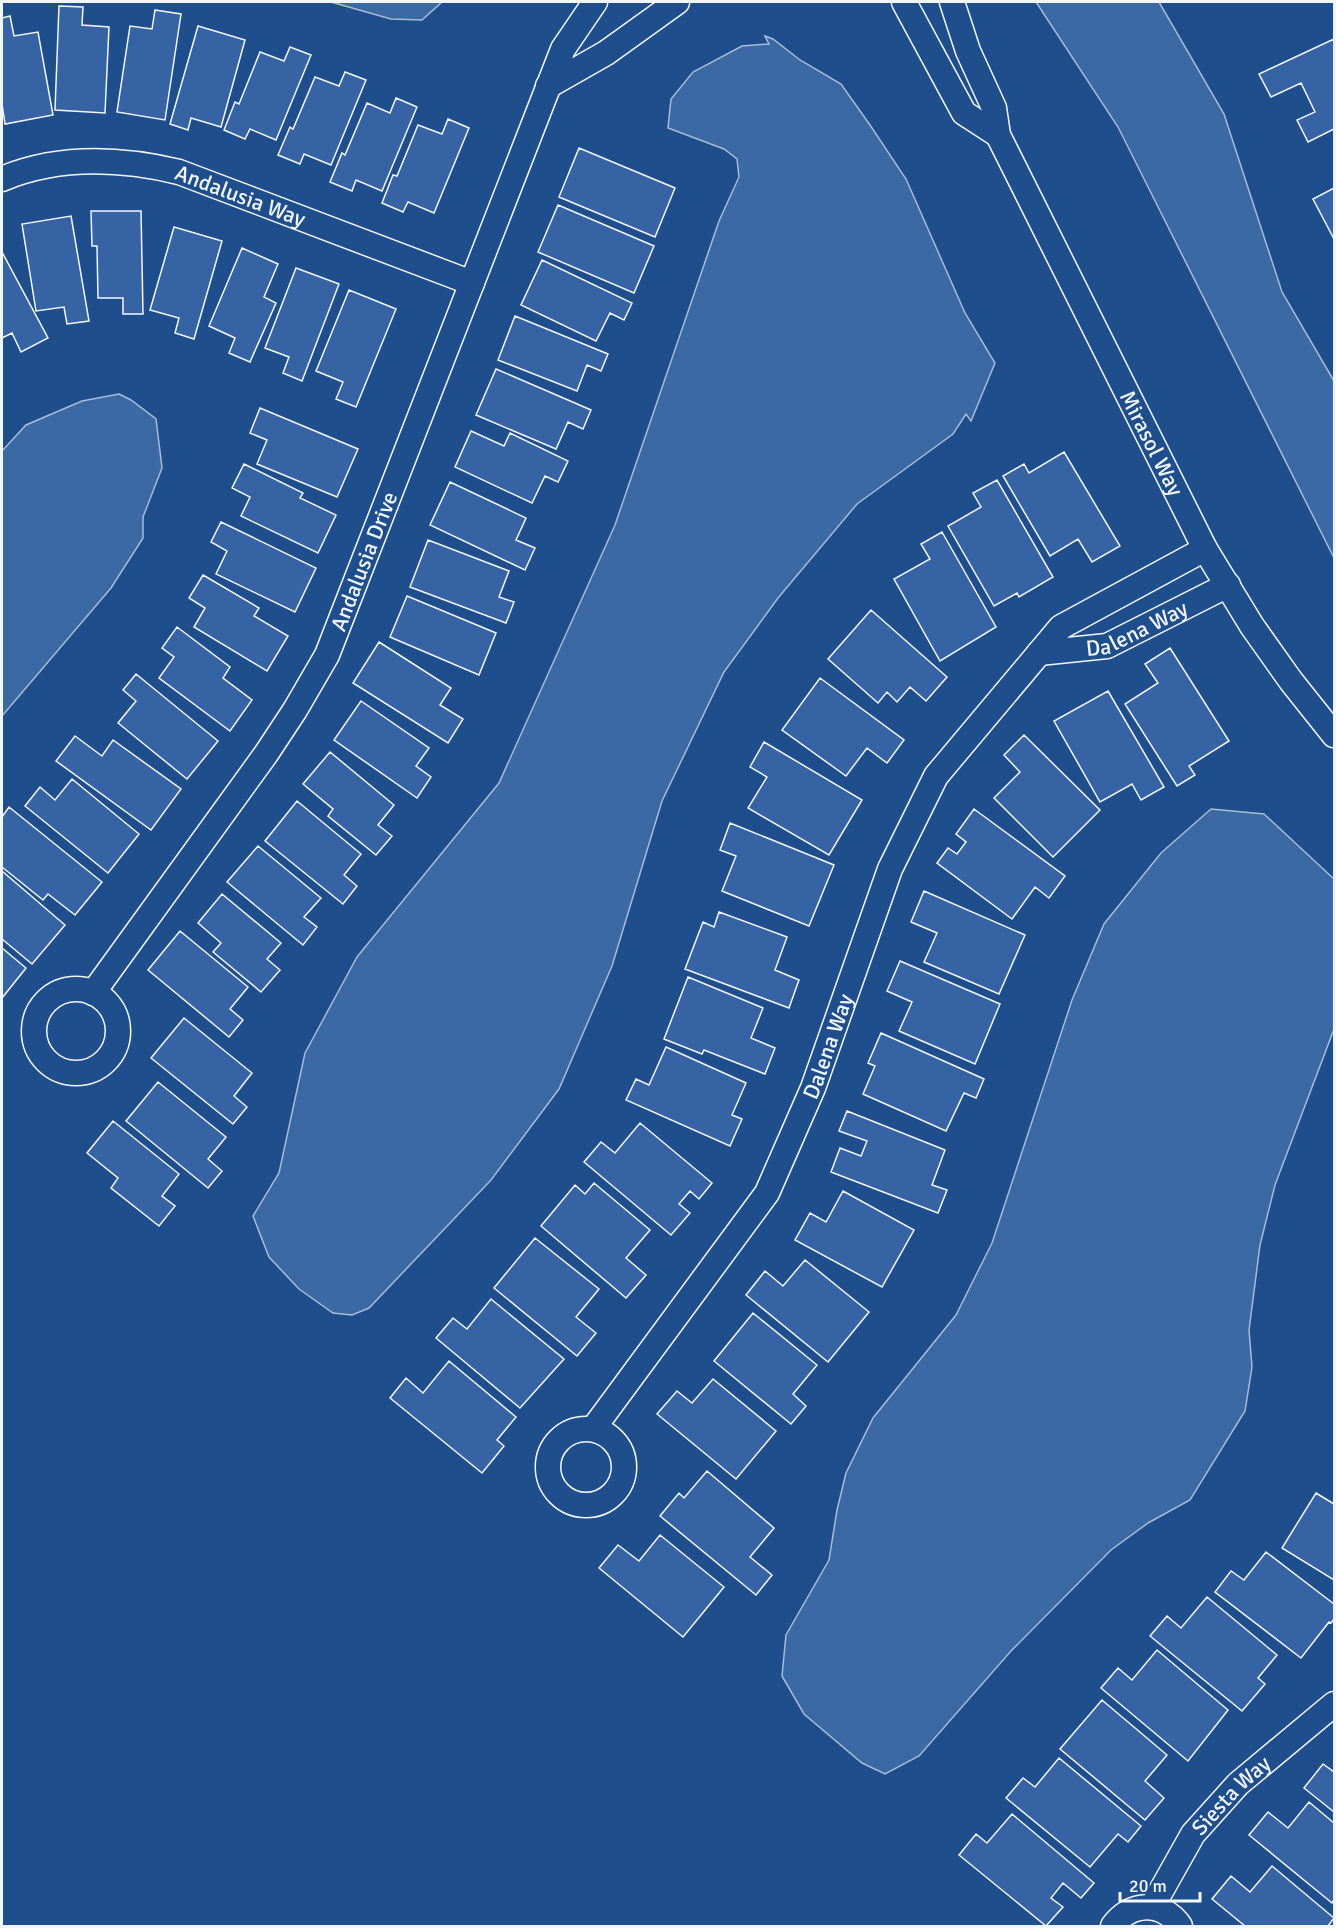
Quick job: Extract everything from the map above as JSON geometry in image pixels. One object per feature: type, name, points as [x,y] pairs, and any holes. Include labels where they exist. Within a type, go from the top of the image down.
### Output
[{"type":"street","name":"Andalusia Drive","points":[[93,993],[278,736],[327,655],[562,49],[595,2]]},
{"type":"street","points":[[548,86],[606,53],[677,2]]},
{"type":"street","points":[[904,2],[964,113],[998,135]]},
{"type":"street","name":"Mirasol Way","points":[[952,2],[968,51],[994,108],[998,135],[1205,549],[1291,681],[1335,735]]},
{"type":"street","name":"Andalusia Way","points":[[2,179],[56,164],[99,160],[142,163],[179,172],[472,283]]},
{"type":"street","name":"Dalena Way","points":[[593,1430],[767,1193],[813,1088],[890,869],[936,776],[1061,627],[1205,549]]},
{"type":"street","name":"Dalena Way","points":[[1039,653],[1107,646],[1228,585]]},
{"type":"street","name":"Siesta Way","points":[[1152,1907],[1193,1834],[1238,1784],[1335,1704]]},
{"type":"street","points":[[1113,1926],[1128,1911],[1152,1907],[1165,1911],[1180,1926]]},
{"type":"water","points":[[331,2],[442,2],[422,20],[391,19]]},
{"type":"water","points":[[1036,2],[1159,2],[1224,114],[1282,292],[1334,381],[1334,558],[1118,127]]},
{"type":"water","points":[[765,36],[841,84],[870,125],[906,179],[965,313],[995,363],[971,421],[966,414],[953,434],[857,504],[778,598],[724,672],[662,801],[612,966],[559,1089],[491,1180],[369,1308],[352,1315],[333,1313],[299,1289],[269,1257],[253,1216],[279,1173],[305,1053],[357,957],[499,783],[615,525],[719,221],[739,177],[737,159],[724,149],[668,128],[671,99],[693,72],[742,46],[769,44]]},
{"type":"water","points":[[119,394],[156,419],[162,468],[143,517],[143,538],[111,588],[2,716],[2,451],[26,425],[82,401]]},
{"type":"water","points":[[1211,809],[1264,814],[1334,879],[1334,1029],[1275,1185],[1260,1245],[1249,1330],[1252,1367],[1245,1411],[1190,1500],[1148,1523],[1111,1550],[1011,1651],[919,1756],[885,1774],[862,1763],[804,1714],[782,1676],[786,1635],[829,1560],[846,1473],[873,1418],[956,1315],[992,1243],[1072,1000],[1104,924],[1161,853]]},
{"type":"building","points":[[59,6],[83,7],[82,25],[109,27],[105,113],[55,110]]},
{"type":"building","points":[[155,10],[181,14],[165,120],[117,112],[130,26],[152,29]]},
{"type":"building","points":[[10,16],[14,36],[38,32],[53,115],[5,124],[2,104],[2,18]]},
{"type":"building","points":[[198,26],[245,40],[221,127],[191,118],[188,130],[170,124]]},
{"type":"building","points":[[1334,39],[1334,129],[1308,142],[1297,120],[1315,112],[1301,83],[1271,97],[1259,74]]},
{"type":"building","points":[[290,47],[311,55],[276,140],[250,129],[245,139],[224,130],[235,102],[239,104],[260,52],[284,61]]},
{"type":"building","points":[[345,72],[366,80],[331,165],[304,154],[300,164],[278,155],[290,127],[293,129],[315,77],[339,86]]},
{"type":"building","points":[[396,98],[417,107],[382,191],[356,180],[352,191],[330,182],[342,153],[345,155],[367,103],[390,113]]},
{"type":"building","points":[[448,119],[469,128],[434,213],[408,202],[403,212],[382,203],[393,175],[397,176],[418,125],[442,134]]},
{"type":"building","points":[[579,148],[675,188],[655,237],[559,197]]},
{"type":"building","points":[[1334,188],[1334,239],[1313,199]]},
{"type":"building","points":[[558,205],[654,246],[634,293],[538,252]]},
{"type":"building","points":[[91,211],[141,211],[143,314],[123,314],[123,298],[98,298],[97,246],[92,246]]},
{"type":"building","points":[[71,216],[89,321],[67,324],[64,307],[36,311],[22,224]]},
{"type":"building","points":[[174,227],[222,241],[194,339],[175,333],[179,318],[150,310]]},
{"type":"building","points":[[242,248],[278,264],[264,297],[276,303],[250,362],[229,353],[235,338],[209,326]]},
{"type":"building","points":[[2,252],[48,338],[21,352],[12,333],[2,338]]},
{"type":"building","points":[[542,260],[632,303],[624,320],[610,313],[596,341],[521,305]]},
{"type":"building","points":[[296,268],[339,284],[302,381],[283,373],[289,357],[265,348]]},
{"type":"building","points":[[349,290],[396,309],[356,407],[336,399],[343,382],[316,371]]},
{"type":"building","points":[[515,316],[608,354],[601,371],[587,365],[577,391],[498,360]]},
{"type":"building","points":[[496,369],[591,410],[583,429],[568,422],[556,449],[476,415]]},
{"type":"building","points":[[260,408],[358,449],[337,497],[257,464],[267,440],[250,433]]},
{"type":"building","points":[[471,431],[504,446],[510,433],[568,461],[558,482],[545,476],[532,503],[455,467]]},
{"type":"building","points":[[1064,452],[1120,546],[1092,562],[1078,539],[1050,556],[1003,476],[1024,464],[1029,473]]},
{"type":"building","points":[[244,464],[303,493],[300,498],[336,515],[318,553],[241,516],[250,497],[232,488]]},
{"type":"building","points":[[997,480],[1053,577],[1019,597],[1017,593],[994,606],[948,526],[981,507],[973,493]]},
{"type":"building","points":[[450,482],[526,518],[516,540],[535,548],[525,570],[430,525]]},
{"type":"building","points":[[221,522],[316,568],[295,612],[216,574],[227,551],[211,542]]},
{"type":"building","points":[[942,532],[996,627],[940,661],[894,579],[930,559],[921,544]]},
{"type":"building","points":[[428,540],[509,571],[499,597],[514,602],[506,623],[410,587]]},
{"type":"building","points":[[203,575],[259,608],[254,616],[288,636],[267,671],[194,627],[205,608],[189,598]]},
{"type":"building","points":[[407,596],[496,633],[479,675],[390,637]]},
{"type":"building","points":[[871,610],[947,677],[926,701],[910,687],[897,702],[887,692],[878,703],[828,659]]},
{"type":"building","points":[[177,627],[230,667],[223,678],[252,700],[230,731],[159,678],[174,657],[162,648]]},
{"type":"building","points":[[379,642],[451,688],[440,705],[463,719],[448,743],[353,683]]},
{"type":"building","points":[[1170,648],[1229,741],[1189,766],[1195,775],[1177,786],[1125,704],[1158,683],[1145,664]]},
{"type":"building","points":[[136,674],[218,741],[187,779],[118,723],[136,701],[123,690]]},
{"type":"building","points":[[820,678],[904,740],[887,763],[867,748],[846,776],[782,730]]},
{"type":"building","points":[[1108,691],[1164,787],[1141,800],[1132,784],[1100,802],[1054,721]]},
{"type":"building","points":[[361,701],[429,748],[416,766],[431,777],[417,798],[334,740]]},
{"type":"building","points":[[1024,735],[1100,810],[1053,857],[994,798],[1020,772],[1004,755]]},
{"type":"building","points":[[75,736],[102,756],[113,740],[181,789],[151,830],[56,761]]},
{"type":"building","points":[[764,742],[862,800],[829,855],[748,808],[767,777],[750,767]]},
{"type":"building","points":[[330,752],[394,805],[378,825],[392,836],[376,855],[328,816],[333,809],[303,784]]},
{"type":"building","points":[[72,779],[139,834],[108,873],[25,806],[40,787],[55,800]]},
{"type":"building","points":[[297,801],[361,854],[344,875],[357,886],[343,904],[265,841]]},
{"type":"building","points":[[9,807],[102,882],[75,915],[48,894],[43,900],[2,867],[2,817]]},
{"type":"building","points":[[974,809],[1065,876],[1049,898],[1035,887],[1012,919],[937,863],[948,848],[957,854],[966,842],[956,834]]},
{"type":"building","points":[[730,823],[834,865],[809,926],[722,891],[736,856],[720,850]]},
{"type":"building","points":[[258,846],[321,898],[304,917],[317,927],[303,945],[227,882]]},
{"type":"building","points":[[2,871],[65,925],[32,964],[2,939]]},
{"type":"building","points":[[924,891],[1025,935],[999,994],[924,962],[937,933],[911,922]]},
{"type":"building","points":[[222,894],[281,943],[267,959],[280,970],[261,992],[213,952],[221,943],[198,923]]},
{"type":"building","points":[[719,912],[787,937],[775,970],[799,980],[789,1008],[685,969],[703,922],[714,927]]},
{"type":"building","points":[[180,931],[248,987],[230,1009],[243,1020],[229,1037],[148,970]]},
{"type":"building","points":[[2,948],[26,968],[2,998]]},
{"type":"building","points":[[900,961],[1000,1004],[975,1064],[899,1031],[912,1002],[887,991]]},
{"type":"building","points":[[688,977],[763,1008],[751,1038],[775,1048],[765,1074],[704,1050],[702,1054],[664,1039]]},
{"type":"building","points":[[184,1018],[252,1073],[234,1096],[247,1107],[233,1124],[151,1058]]},
{"type":"building","points":[[881,1033],[984,1079],[976,1098],[964,1093],[946,1131],[863,1094],[875,1066],[868,1063]]},
{"type":"building","points":[[666,1047],[746,1083],[732,1115],[742,1119],[730,1146],[626,1100],[636,1079],[649,1085]]},
{"type":"building","points":[[158,1082],[226,1137],[208,1159],[222,1171],[208,1188],[126,1121]]},
{"type":"building","points":[[847,1111],[945,1150],[932,1185],[947,1190],[938,1213],[831,1172],[840,1148],[861,1156],[867,1141],[839,1131]]},
{"type":"building","points":[[113,1121],[179,1174],[162,1196],[175,1206],[159,1226],[111,1188],[118,1178],[87,1153]]},
{"type":"building","points":[[640,1123],[712,1183],[699,1199],[690,1191],[679,1204],[690,1213],[671,1235],[584,1162],[601,1142],[615,1153]]},
{"type":"building","points":[[594,1183],[650,1230],[626,1258],[646,1275],[626,1298],[541,1226],[575,1185],[585,1194]]},
{"type":"building","points":[[843,1191],[914,1230],[882,1287],[795,1240],[810,1213],[826,1222]]},
{"type":"building","points":[[535,1238],[599,1289],[576,1317],[596,1333],[577,1356],[494,1288]]},
{"type":"building","points":[[805,1260],[869,1312],[828,1362],[746,1295],[765,1271],[783,1286]]},
{"type":"building","points":[[491,1299],[564,1359],[520,1408],[436,1338],[453,1318],[467,1329]]},
{"type":"building","points":[[753,1313],[817,1365],[793,1394],[806,1406],[791,1424],[714,1361]]},
{"type":"building","points":[[449,1361],[516,1417],[497,1440],[504,1446],[482,1473],[390,1398],[406,1378],[423,1393]]},
{"type":"building","points":[[713,1379],[776,1431],[736,1479],[657,1414],[677,1391],[692,1403]]},
{"type":"building","points":[[707,1471],[774,1528],[750,1557],[772,1575],[756,1595],[660,1516],[679,1493],[684,1498]]},
{"type":"building","points":[[1316,1493],[1334,1504],[1334,1580],[1282,1548]]},
{"type":"building","points":[[660,1535],[724,1587],[683,1637],[599,1568],[618,1545],[639,1561]]},
{"type":"building","points":[[1266,1552],[1334,1604],[1334,1619],[1331,1623],[1329,1622],[1301,1658],[1215,1592],[1231,1571],[1244,1580]]},
{"type":"building","points":[[1207,1597],[1277,1655],[1258,1678],[1265,1684],[1242,1711],[1150,1636],[1167,1616],[1181,1628]]},
{"type":"building","points":[[1157,1650],[1228,1710],[1188,1761],[1101,1688],[1118,1668],[1132,1680]]},
{"type":"building","points":[[1102,1700],[1167,1755],[1145,1781],[1164,1798],[1145,1820],[1060,1749]]},
{"type":"building","points":[[1059,1758],[1141,1826],[1128,1842],[1118,1834],[1090,1867],[1006,1798],[1023,1778],[1035,1787]]},
{"type":"building","points":[[1323,1764],[1334,1772],[1334,1812],[1304,1788]]},
{"type":"building","points":[[1309,1802],[1334,1823],[1334,1900],[1332,1903],[1249,1835],[1268,1812],[1288,1828]]},
{"type":"building","points":[[1012,1814],[1094,1883],[1081,1898],[1063,1883],[1051,1898],[1063,1907],[1046,1926],[959,1855],[976,1834],[987,1843]]},
{"type":"building","points":[[1272,1866],[1334,1918],[1328,1926],[1245,1926],[1212,1899],[1231,1876],[1250,1892]]}]
